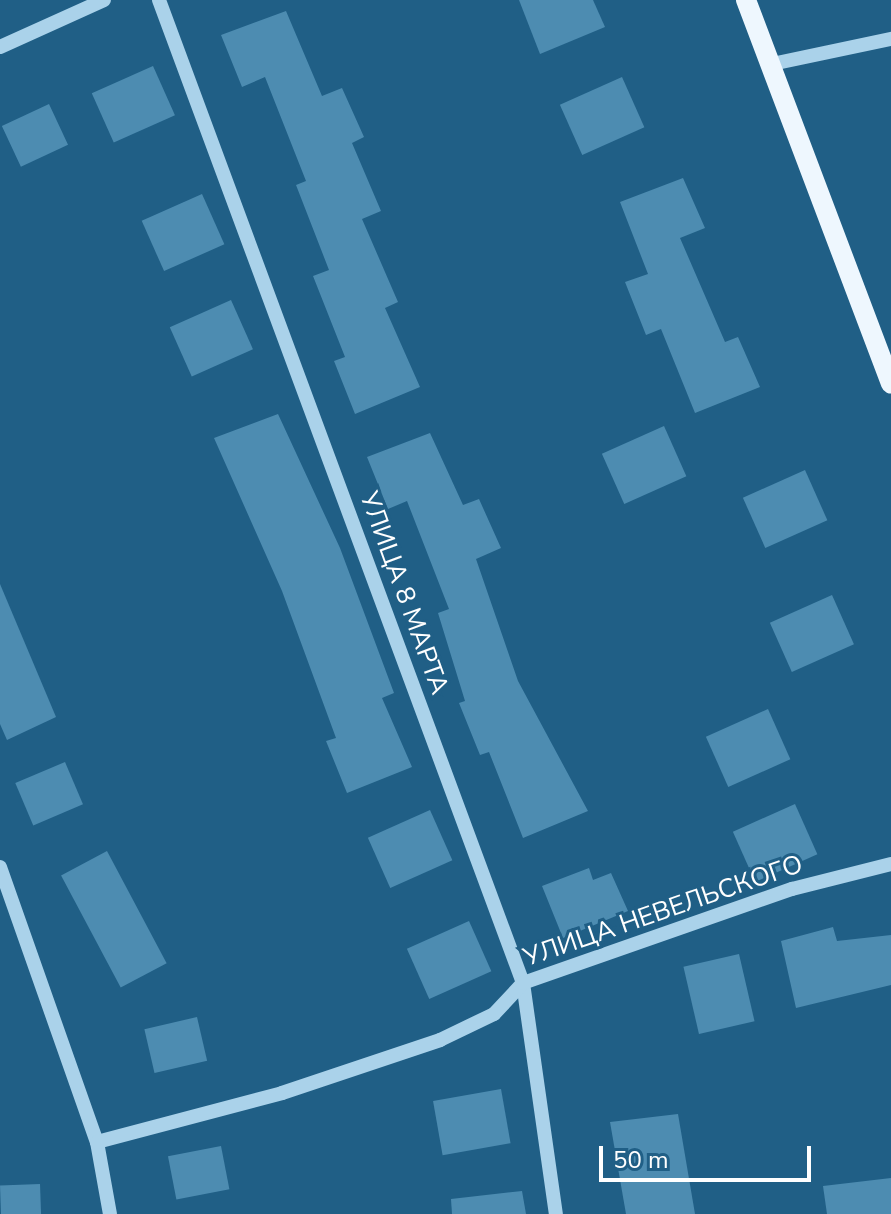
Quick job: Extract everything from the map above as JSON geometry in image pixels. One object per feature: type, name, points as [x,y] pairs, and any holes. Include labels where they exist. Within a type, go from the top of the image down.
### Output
[{"type":"main road","points":[[746,0],[891,383]]},
{"type":"street","points":[[0,47],[104,0]]},
{"type":"street","name":"УЛИЦА 8 МАРТА","points":[[159,0],[523,983],[556,1214]]},
{"type":"street","points":[[772,64],[891,39]]},
{"type":"street","name":"УЛИЦА НЕВЕЛЬСКОГО","points":[[97,1142],[282,1093],[440,1040],[494,1014],[523,983],[792,889],[891,864]]},
{"type":"street","points":[[0,867],[97,1142],[110,1214]]},
{"type":"building","points":[[519,0],[593,0],[605,27],[540,54]]},
{"type":"building","points":[[286,11],[322,96],[342,88],[364,137],[352,143],[381,211],[362,219],[398,302],[385,308],[420,387],[355,414],[334,361],[345,357],[313,276],[329,270],[296,185],[306,181],[265,77],[242,87],[221,35]]},
{"type":"building","points":[[153,66],[175,115],[114,143],[92,93]]},
{"type":"building","points":[[622,77],[644,127],[582,155],[560,105]]},
{"type":"building","points":[[49,104],[68,145],[21,167],[2,126]]},
{"type":"building","points":[[683,178],[705,228],[680,238],[725,342],[738,337],[760,387],[695,413],[661,329],[646,335],[625,282],[648,274],[620,202]]},
{"type":"building","points":[[202,194],[224,244],[164,271],[142,221]]},
{"type":"building","points":[[231,300],[253,349],[192,377],[170,327]]},
{"type":"building","points":[[278,414],[340,548],[394,693],[382,698],[412,767],[347,793],[326,741],[336,738],[282,591],[214,438]]},
{"type":"building","points":[[664,426],[686,476],[624,504],[602,454]]},
{"type":"building","points":[[430,433],[463,505],[479,499],[501,548],[476,559],[518,681],[588,811],[523,838],[489,752],[480,755],[459,703],[465,701],[438,613],[449,609],[407,501],[388,509],[367,457]]},
{"type":"building","points":[[805,470],[827,520],[765,548],[743,498]]},
{"type":"building","points":[[0,584],[56,717],[7,740],[0,724]]},
{"type":"building","points":[[832,595],[854,644],[792,672],[770,623]]},
{"type":"building","points":[[768,709],[790,759],[728,787],[706,737]]},
{"type":"building","points":[[65,762],[83,804],[33,825],[15,783]]},
{"type":"building","points":[[795,804],[817,854],[755,882],[733,832]]},
{"type":"building","points":[[430,810],[452,860],[390,888],[368,838]]},
{"type":"building","points":[[107,851],[167,963],[121,988],[61,875]]},
{"type":"building","points":[[589,868],[593,880],[611,873],[628,911],[563,938],[542,886]]},
{"type":"building","points":[[469,921],[491,971],[429,999],[407,949]]},
{"type":"building","points":[[833,927],[837,941],[891,935],[891,985],[796,1008],[781,941]]},
{"type":"building","points":[[739,954],[755,1021],[699,1034],[683,967]]},
{"type":"building","points":[[197,1017],[207,1061],[155,1073],[144,1029]]},
{"type":"building","points":[[501,1089],[511,1143],[443,1155],[433,1101]]},
{"type":"building","points":[[678,1114],[695,1214],[626,1214],[610,1122]]},
{"type":"building","points":[[221,1146],[229,1189],[176,1199],[168,1156]]},
{"type":"building","points":[[891,1178],[891,1214],[827,1214],[823,1186]]},
{"type":"building","points":[[40,1184],[41,1214],[1,1214],[0,1185]]},
{"type":"building","points":[[522,1191],[526,1214],[452,1214],[451,1199]]}]
